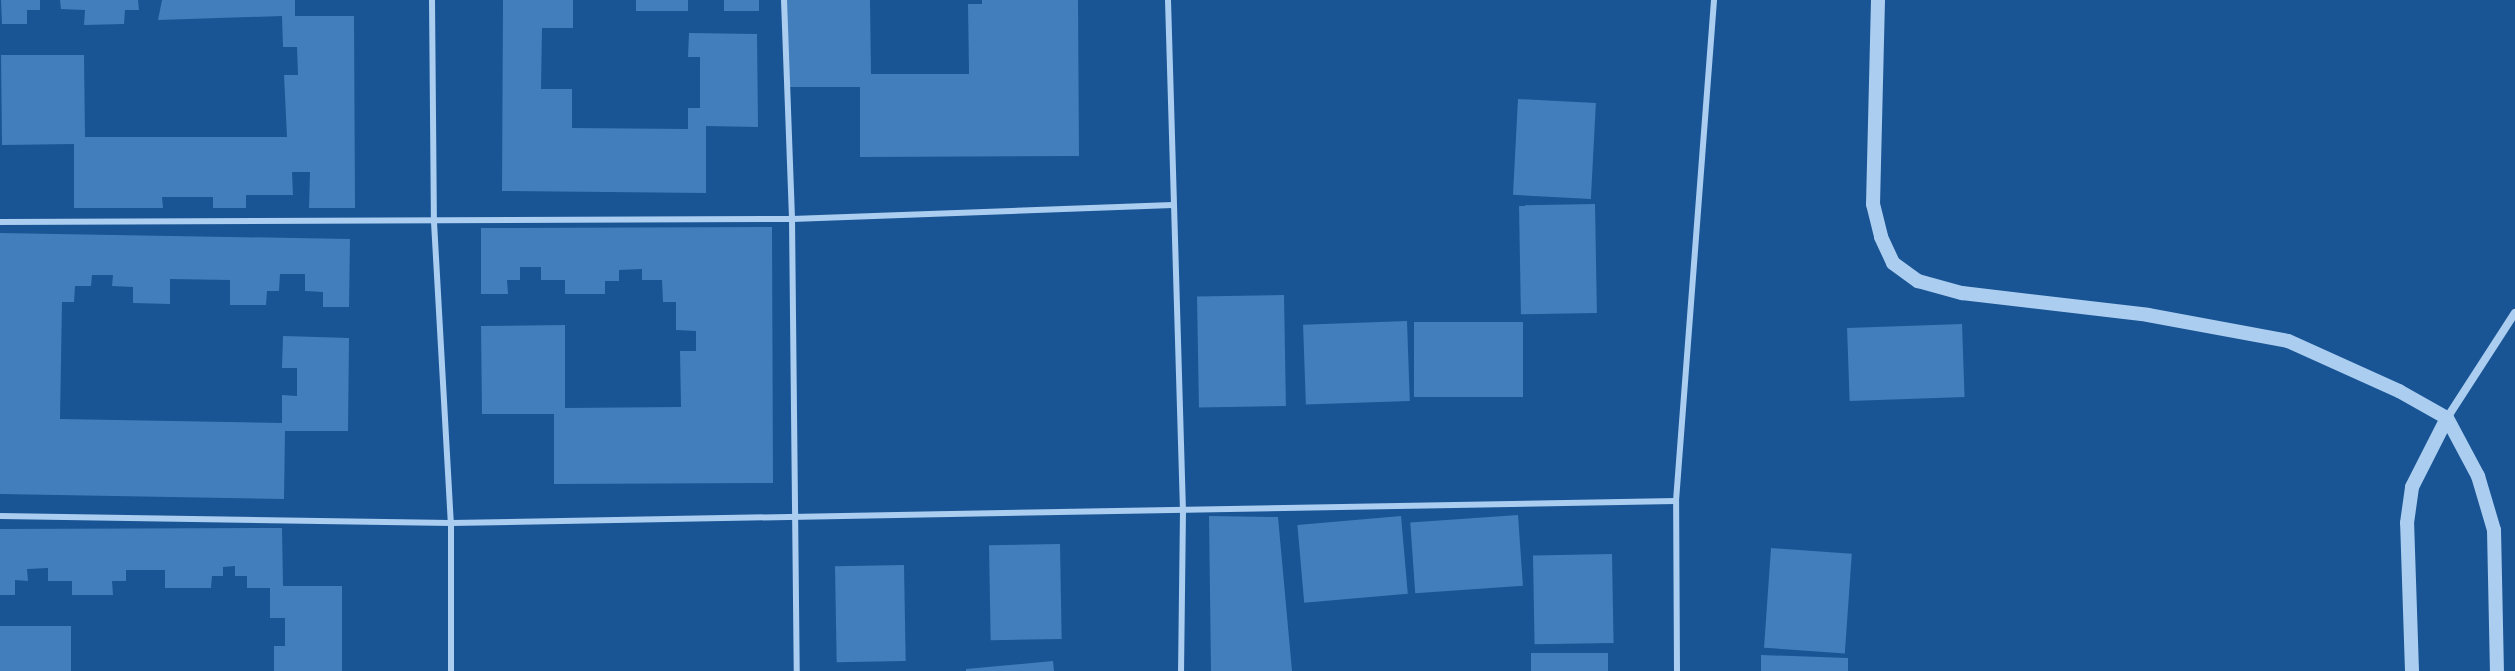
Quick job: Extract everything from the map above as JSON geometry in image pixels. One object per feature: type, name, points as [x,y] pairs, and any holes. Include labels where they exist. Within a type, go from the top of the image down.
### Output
[{"type":"street","points":[[1878,0],[1873,204],[1881,237],[1893,263],[1918,281],[1962,293],[2148,315],[2288,341],[2399,391],[2447,418],[2478,476],[2494,530],[2497,671]]},
{"type":"street","points":[[2412,671],[2407,523],[2412,487],[2447,418],[2515,313]]},
{"type":"lane","points":[[432,0],[434,222],[451,523],[451,671]]},
{"type":"lane","points":[[784,0],[798,517],[797,671]]},
{"type":"lane","points":[[1168,0],[1183,510],[1181,671]]},
{"type":"lane","points":[[1677,671],[1676,501],[1714,0]]},
{"type":"lane","points":[[0,222],[792,219],[1173,205]]},
{"type":"lane","points":[[0,516],[451,523],[1676,501]]},
{"type":"building","points":[[1,0],[40,0],[40,10],[27,10],[27,24],[2,24]]},
{"type":"building","points":[[60,0],[138,0],[139,10],[125,10],[124,24],[84,25],[85,10],[61,9]]},
{"type":"building","points":[[162,0],[295,0],[295,16],[354,16],[355,208],[309,208],[310,172],[292,172],[293,195],[246,195],[246,208],[213,208],[213,197],[162,197],[163,208],[74,208],[74,144],[2,145],[1,55],[84,55],[85,137],[287,137],[284,75],[298,75],[297,47],[283,47],[282,16],[158,20]]},
{"type":"building","points":[[503,0],[573,0],[573,28],[542,28],[541,89],[572,89],[572,128],[688,129],[688,108],[700,108],[700,57],[688,57],[689,33],[757,34],[758,127],[706,126],[706,193],[502,191]]},
{"type":"building","points":[[636,0],[688,0],[688,11],[636,11]]},
{"type":"building","points":[[724,0],[759,0],[759,11],[724,11]]},
{"type":"building","points":[[787,0],[870,0],[871,74],[969,74],[968,4],[982,4],[982,0],[1078,0],[1079,156],[860,157],[860,87],[787,87]]},
{"type":"building","points":[[1518,99],[1596,103],[1591,199],[1513,195]]},
{"type":"building","points":[[1595,204],[1597,313],[1521,314],[1519,205]]},
{"type":"building","points":[[772,227],[773,483],[554,484],[554,414],[482,414],[481,326],[565,325],[565,408],[681,407],[680,351],[696,351],[696,331],[676,330],[676,302],[663,302],[662,280],[642,280],[642,269],[619,270],[619,281],[605,281],[605,294],[565,294],[565,280],[541,280],[541,267],[520,267],[520,280],[507,280],[508,294],[481,294],[481,228]]},
{"type":"building","points":[[0,233],[350,239],[349,307],[323,307],[323,292],[305,291],[305,274],[280,274],[279,291],[267,291],[266,305],[230,305],[230,280],[170,279],[170,304],[133,303],[133,287],[112,286],[113,275],[92,275],[91,286],[75,286],[74,302],[62,302],[60,419],[282,423],[282,395],[297,396],[297,368],[282,368],[283,336],[349,338],[348,431],[285,431],[284,499],[0,494]]},
{"type":"building","points":[[1284,295],[1286,406],[1199,408],[1197,297]]},
{"type":"building","points":[[1407,321],[1410,401],[1306,405],[1303,325]]},
{"type":"building","points":[[1414,322],[1523,322],[1523,397],[1414,397]]},
{"type":"building","points":[[1962,324],[1965,397],[1850,401],[1847,328]]},
{"type":"building","points":[[1518,515],[1523,586],[1415,593],[1410,523]]},
{"type":"building","points":[[1209,516],[1278,517],[1292,671],[1211,671]]},
{"type":"building","points":[[1401,516],[1408,594],[1304,603],[1297,525]]},
{"type":"building","points":[[282,528],[283,586],[342,586],[342,671],[274,671],[274,646],[285,646],[285,618],[270,618],[270,588],[247,588],[247,576],[235,576],[235,566],[223,567],[223,576],[212,576],[211,588],[165,588],[165,570],[126,570],[126,581],[112,581],[113,595],[72,595],[72,581],[48,581],[48,568],[27,569],[28,581],[15,580],[15,595],[0,595],[0,529]]},
{"type":"building","points":[[1060,544],[1062,639],[991,640],[989,545]]},
{"type":"building","points":[[1771,548],[1852,554],[1845,653],[1764,648]]},
{"type":"building","points":[[1612,554],[1614,643],[1535,644],[1533,555]]},
{"type":"building","points":[[904,565],[906,661],[837,662],[835,566]]},
{"type":"building","points":[[0,626],[71,626],[71,671],[0,671]]},
{"type":"building","points":[[1531,653],[1608,653],[1608,671],[1531,671]]},
{"type":"building","points":[[1761,655],[1848,658],[1848,671],[1761,671]]},
{"type":"building","points":[[1053,661],[1054,671],[966,671],[966,669]]}]
